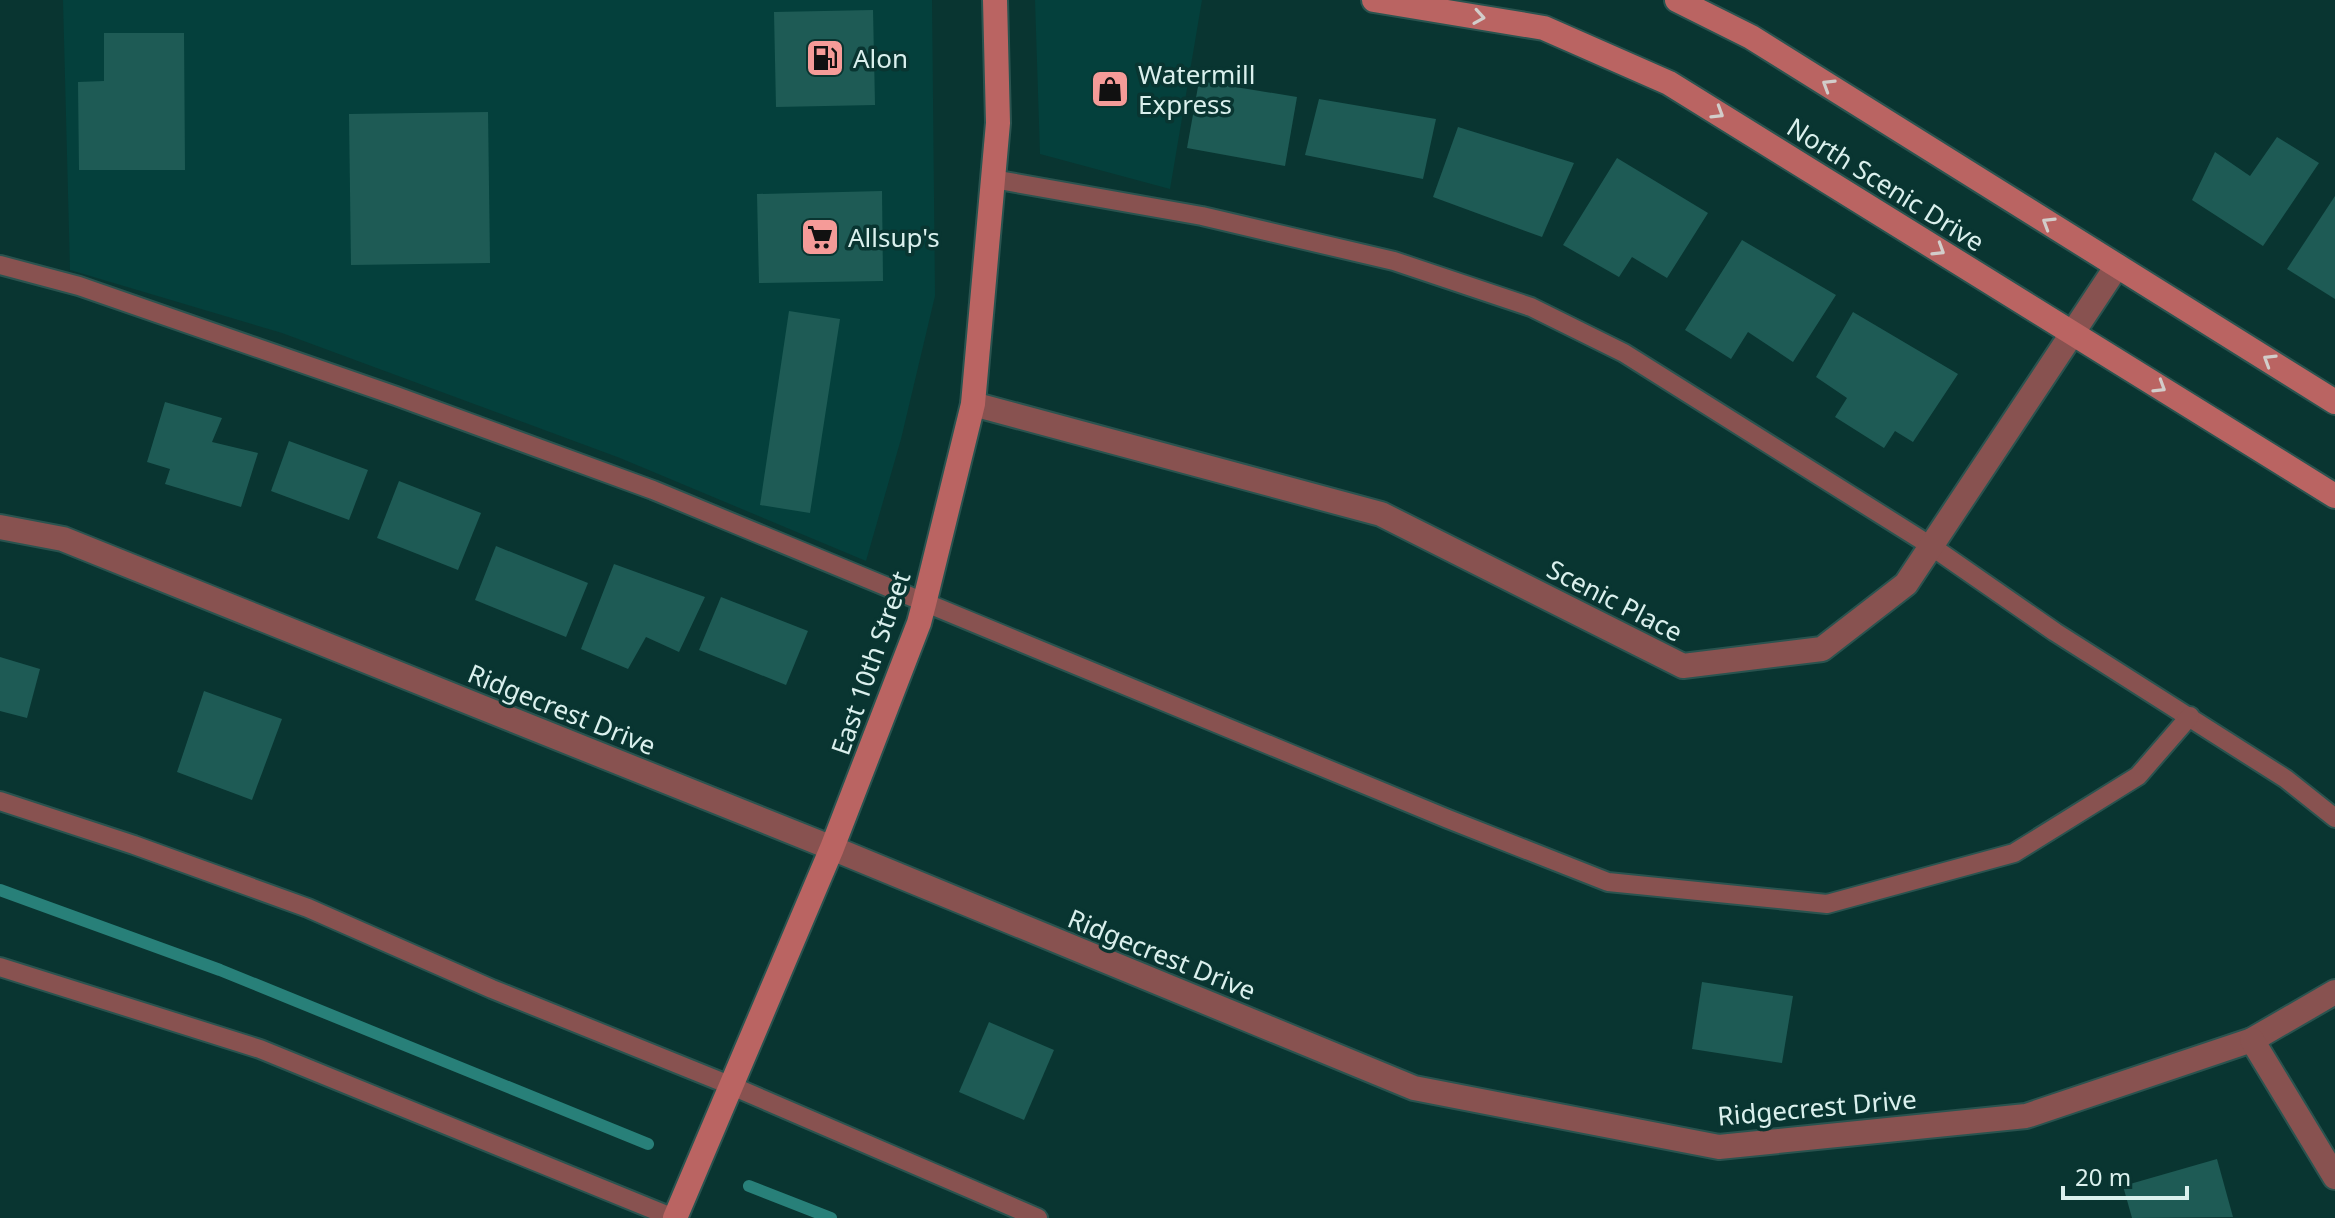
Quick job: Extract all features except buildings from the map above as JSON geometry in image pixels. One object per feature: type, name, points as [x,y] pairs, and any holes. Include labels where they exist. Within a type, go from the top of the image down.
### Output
[{"type":"main road","name":"East 10th Street","points":[[674,1218],[832,848],[919,623],[973,404],[998,123],[995,0]]},
{"type":"main road","name":"North Scenic Drive","points":[[1374,0],[1544,28],[1669,83],[2335,496]]},
{"type":"main road","name":"North Scenic Drive","points":[[1677,0],[1751,37],[2335,402]]},
{"type":"street","name":"Scenic Place","points":[[973,404],[1381,514],[1683,666],[1822,649],[1906,584],[2117,266]]},
{"type":"street","name":"Ridgecrest Drive","points":[[0,527],[63,539],[832,848],[1414,1088],[1719,1147],[2026,1116],[2252,1040],[2335,992]]},
{"type":"street","points":[[2252,1040],[2335,1177]]},
{"type":"lane","points":[[993,179],[1202,216],[1394,261],[1531,307],[1624,353],[1931,546],[2055,632],[2286,779],[2335,818]]},
{"type":"lane","points":[[0,265],[79,286],[396,396],[653,490],[924,604],[1608,882],[1827,904],[2014,853],[2138,776],[2190,716]]},
{"type":"lane","points":[[0,801],[134,845],[308,908],[492,989],[732,1086],[1038,1218]]},
{"type":"lane","points":[[0,967],[260,1049],[674,1218]]},
{"type":"shaded area","points":[[63,0],[932,0],[935,296],[901,439],[866,561],[620,458],[282,333],[70,270]]},
{"type":"shaded area","points":[[1035,0],[1202,0],[1170,189],[1040,154]]},
{"type":"waterway","points":[[0,890],[220,970],[648,1144]]},
{"type":"waterway","points":[[749,1186],[831,1218]]},
{"type":"place","name":"Alon","points":[[825,58]]},
{"type":"place","name":"Watermill Express","points":[[1110,89]]},
{"type":"place","name":"Allsup's","points":[[820,237]]}]
